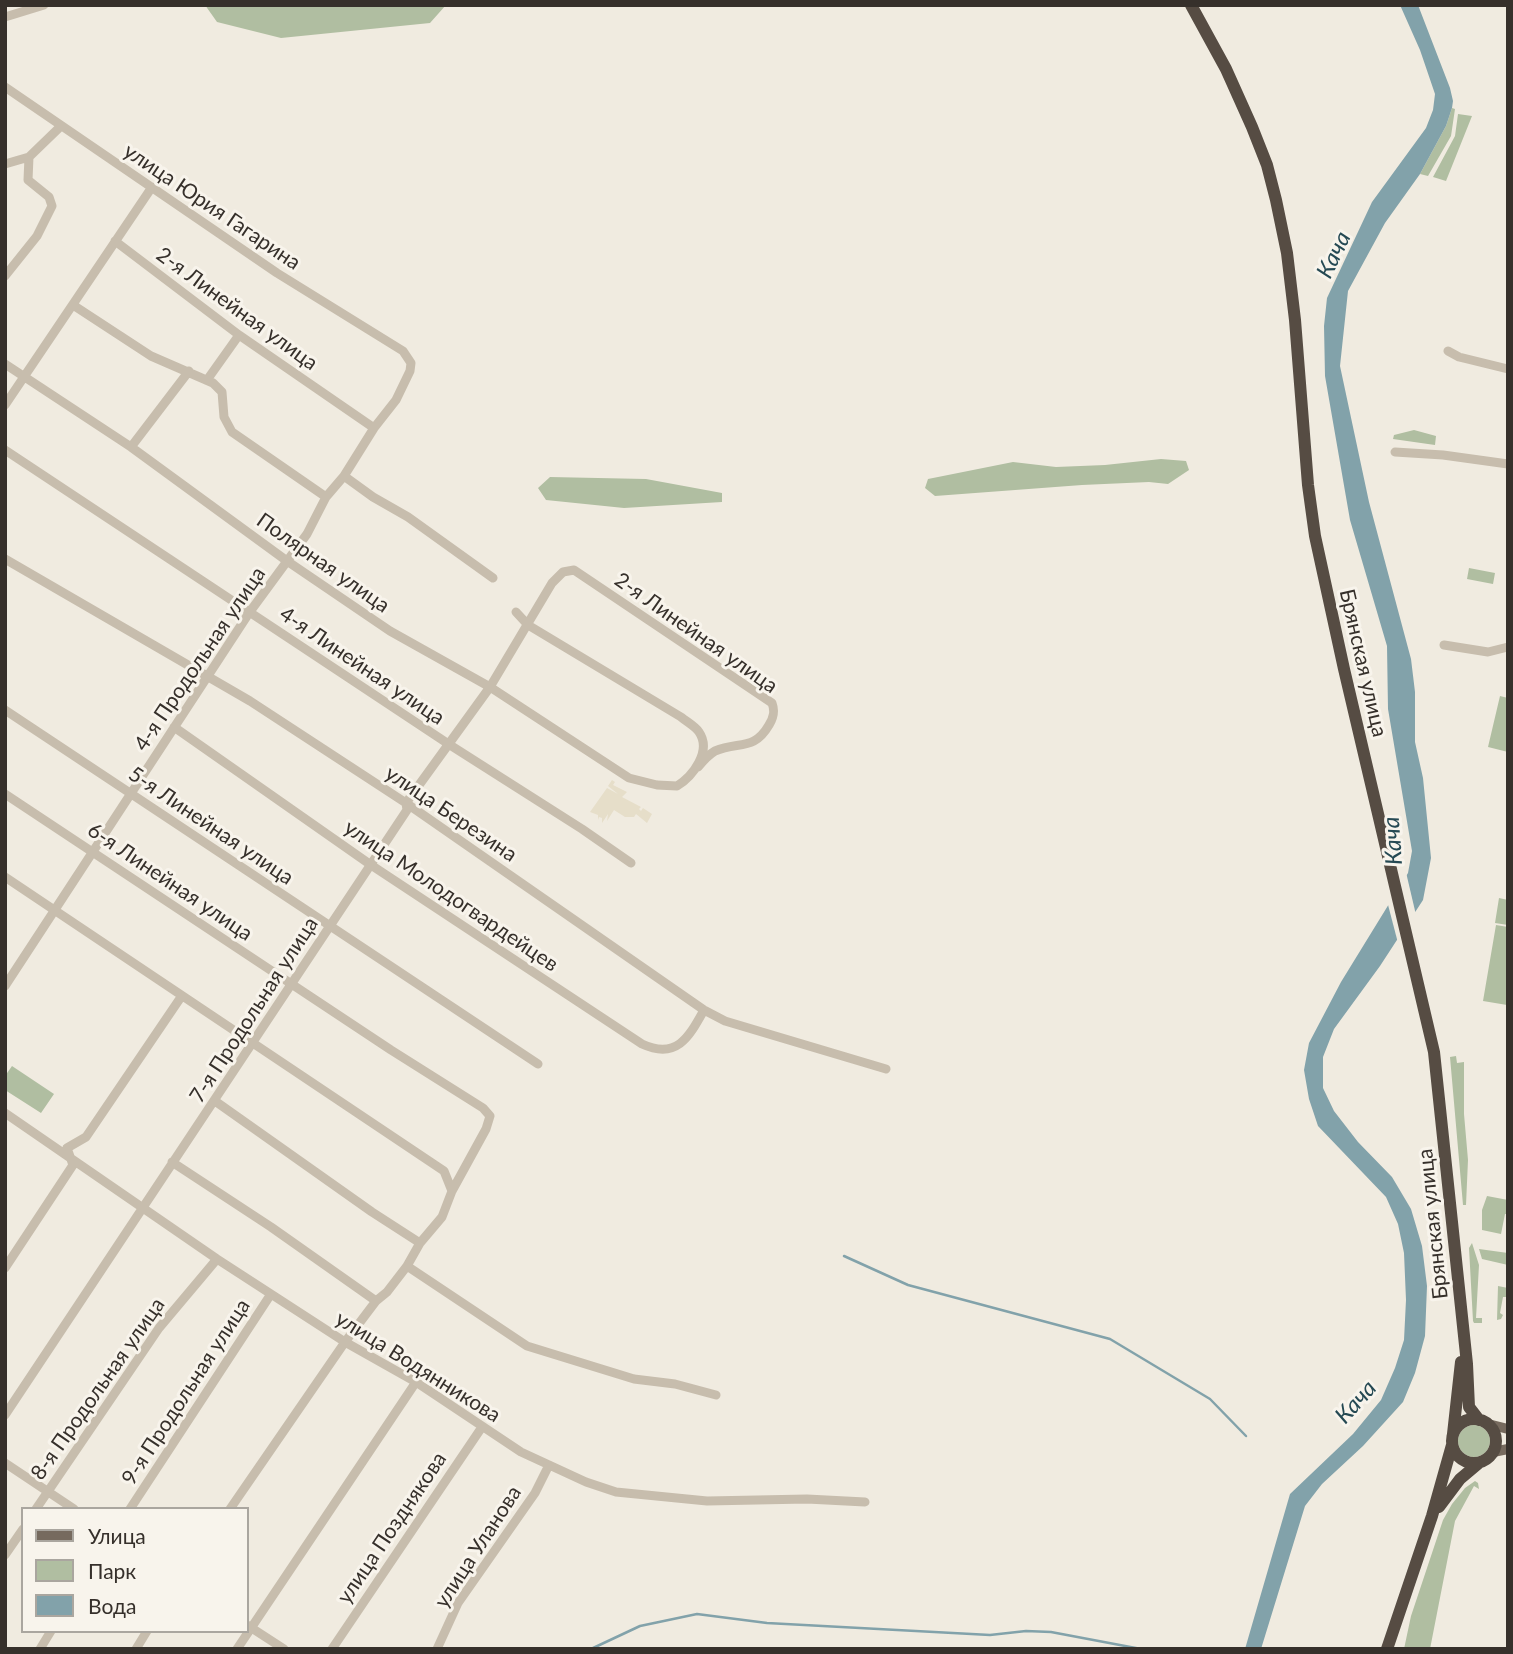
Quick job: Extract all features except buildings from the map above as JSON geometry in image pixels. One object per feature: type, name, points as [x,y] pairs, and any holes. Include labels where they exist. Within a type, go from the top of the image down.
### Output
[{"type":"highway","name":"Брянская улица","points":[[1191,5],[1226,69],[1252,127],[1276,200],[1287,253],[1295,320],[1308,485],[1315,536],[1434,1052],[1467,1364],[1469,1407],[1495,1437],[1493,1452],[1460,1479],[1432,1516]]},
{"type":"highway","name":"Брянская улица","points":[[1387,1649],[1432,1516],[1452,1440],[1463,1341]]},
{"type":"highway","points":[[1479,1463],[1459,1458],[1452,1440],[1463,1422],[1483,1422]]},
{"type":"main road","points":[[1483,1422],[1508,1429]]},
{"type":"main road","points":[[1493,1452],[1508,1449]]},
{"type":"street","points":[[5,17],[44,5]]},
{"type":"street","name":"улица Юрия Гагарина","points":[[5,87],[277,273],[402,351]]},
{"type":"street","points":[[5,164],[29,157],[61,126]]},
{"type":"street","points":[[5,276],[37,236],[52,206],[48,197],[29,180],[29,157]]},
{"type":"street","points":[[5,405],[152,187]]},
{"type":"street","name":"2-я Линейная улица","points":[[116,241],[239,335],[374,428]]},
{"type":"street","points":[[73,305],[151,356],[207,380],[222,392],[224,417],[232,432],[326,497]]},
{"type":"street","points":[[207,380],[239,335]]},
{"type":"street","name":"4-я Продольная улица","points":[[5,986],[249,612],[307,534],[326,497],[344,476],[374,428],[396,400],[411,363],[402,351]]},
{"type":"street","points":[[1448,351],[1458,357],[1508,369]]},
{"type":"street","name":"Полярная улица","points":[[5,364],[131,447],[287,561],[390,631],[490,687],[629,778],[657,785],[677,786],[698,766]]},
{"type":"street","points":[[131,447],[189,371]]},
{"type":"street","name":"4-я Линейная улица","points":[[5,450],[631,863]]},
{"type":"street","points":[[1395,452],[1508,464]]},
{"type":"street","points":[[344,476],[408,517],[493,578]]},
{"type":"street","name":"улица Березина","points":[[5,559],[250,701],[406,803],[704,1010],[725,1021],[886,1069]]},
{"type":"street","name":"2-я Линейная улица","points":[[528,625],[555,578],[563,572],[573,570],[772,703],[772,719],[758,740],[716,751],[698,766]]},
{"type":"street","points":[[516,612],[528,625],[695,728],[703,745],[698,766]]},
{"type":"street","name":"7-я Продольная улица","points":[[5,1415],[371,865],[407,810],[406,803],[450,746],[528,625]]},
{"type":"street","points":[[1444,645],[1488,652],[1508,648]]},
{"type":"street","name":"5-я Линейная улица","points":[[5,710],[538,1064]]},
{"type":"street","name":"улица Молодогвардейцев","points":[[174,727],[371,865],[642,1044],[653,1049],[666,1049],[684,1041],[704,1010]]},
{"type":"street","name":"6-я Линейная улица","points":[[5,794],[483,1108],[490,1116],[486,1129],[452,1191]]},
{"type":"street","points":[[5,877],[444,1171],[452,1191],[442,1217],[420,1243],[387,1292],[376,1301],[345,1342],[231,1507]]},
{"type":"street","points":[[5,1268],[73,1165],[67,1148],[86,1137],[181,997]]},
{"type":"street","points":[[215,1101],[420,1243]]},
{"type":"street","points":[[5,1128],[9,1115]]},
{"type":"street","name":"улица Водянникова","points":[[9,1115],[217,1259],[345,1342],[416,1382],[521,1452],[549,1465],[616,1492],[707,1501],[807,1499],[865,1502]]},
{"type":"street","points":[[172,1162],[376,1301]]},
{"type":"street","name":"8-я Продольная улица","points":[[37,1507],[159,1328],[217,1259]]},
{"type":"street","points":[[407,1266],[527,1346],[634,1379],[675,1384],[716,1395]]},
{"type":"street","name":"9-я Продольная улица","points":[[131,1507],[271,1294]]},
{"type":"street","points":[[284,1649],[249,1626],[416,1382]]},
{"type":"street","name":"улица Позднякова","points":[[331,1649],[482,1427]]},
{"type":"street","points":[[5,1463],[71,1507]]},
{"type":"street","name":"улица Уланова","points":[[437,1649],[458,1603],[535,1493],[549,1465]]},
{"type":"street","points":[[5,1555],[21,1532]]},
{"type":"street","points":[[40,1649],[50,1633]]},
{"type":"street","points":[[136,1649],[147,1633]]},
{"type":"street","points":[[237,1649],[245,1633]]},
{"type":"green space","points":[[205,5],[446,5],[430,23],[281,38],[217,22]]},
{"type":"green space","points":[[1452,108],[1455,109],[1451,136],[1428,176],[1420,174],[1446,126]]},
{"type":"green space","points":[[1458,114],[1472,116],[1446,181],[1433,177],[1455,136]]},
{"type":"green space","points":[[1414,430],[1436,436],[1435,445],[1393,439],[1394,435]]},
{"type":"green space","points":[[1161,459],[1186,461],[1189,470],[1168,484],[1149,482],[1082,485],[935,496],[925,488],[928,479],[1013,462],[1056,467]]},
{"type":"green space","points":[[550,477],[646,479],[722,493],[722,502],[624,508],[546,500],[538,488]]},
{"type":"green space","points":[[1469,568],[1495,573],[1493,584],[1467,579]]},
{"type":"green space","points":[[1500,696],[1508,698],[1508,752],[1488,747]]},
{"type":"green space","points":[[1499,898],[1508,900],[1508,925],[1495,923]]},
{"type":"green space","points":[[1496,925],[1508,927],[1507,1005],[1483,1001]]},
{"type":"green space","points":[[1456,1056],[1457,1063],[1464,1062],[1464,1114],[1468,1160],[1466,1205],[1463,1205],[1450,1057]]},
{"type":"green space","points":[[12,1066],[54,1094],[41,1113],[5,1090],[5,1076]]},
{"type":"green space","points":[[1487,1196],[1508,1200],[1508,1214],[1505,1214],[1501,1234],[1482,1230],[1482,1210]]},
{"type":"green space","points":[[1472,1243],[1479,1265],[1476,1318],[1482,1318],[1482,1323],[1473,1321],[1469,1248]]},
{"type":"green space","points":[[1479,1249],[1508,1253],[1508,1265],[1482,1259]]},
{"type":"green space","points":[[1498,1286],[1508,1288],[1500,1313],[1503,1315],[1497,1320]]},
{"type":"green space","points":[[1474,1425],[1485,1430],[1490,1441],[1485,1452],[1474,1457],[1463,1452],[1458,1441],[1463,1430]]},
{"type":"green space","points":[[1475,1481],[1479,1489],[1474,1486],[1455,1521],[1430,1649],[1404,1649],[1411,1616],[1443,1520],[1465,1488]]},
{"type":"shaded area","points":[[612,780],[615,782],[613,785],[627,792],[622,797],[641,807],[641,811],[643,808],[652,814],[647,823],[636,814],[634,817],[625,817],[614,810],[607,821],[608,814],[602,823],[602,818],[599,817],[598,820],[598,815],[590,812],[607,788],[618,794],[608,786]]},
{"type":"water","name":"Кача","points":[[1400,5],[1418,5],[1450,88],[1452,108],[1446,126],[1420,174],[1385,223],[1348,291],[1340,366],[1369,502],[1411,659],[1415,692],[1415,742],[1423,778],[1431,858],[1423,900],[1334,1029],[1323,1057],[1323,1088],[1334,1111],[1358,1142],[1392,1177],[1411,1209],[1422,1246],[1427,1286],[1425,1336],[1415,1373],[1403,1402],[1363,1446],[1322,1484],[1305,1506],[1261,1649],[1245,1649],[1290,1494],[1353,1434],[1381,1400],[1404,1340],[1404,1253],[1398,1224],[1386,1197],[1318,1126],[1309,1099],[1304,1070],[1309,1043],[1341,982],[1408,873],[1412,851],[1388,709],[1387,646],[1350,520],[1325,376],[1324,326],[1327,298],[1372,202],[1426,128],[1433,110],[1435,94],[1420,50]]},
{"type":"pier","points":[[1405,868],[1416,915],[1398,943],[1387,901]]},
{"type":"waterway","points":[[844,1256],[908,1285],[1110,1339],[1210,1399],[1246,1436]]},
{"type":"waterway","points":[[591,1649],[640,1626],[697,1614],[767,1623],[990,1635],[1026,1631],[1051,1632],[1141,1649]]}]
